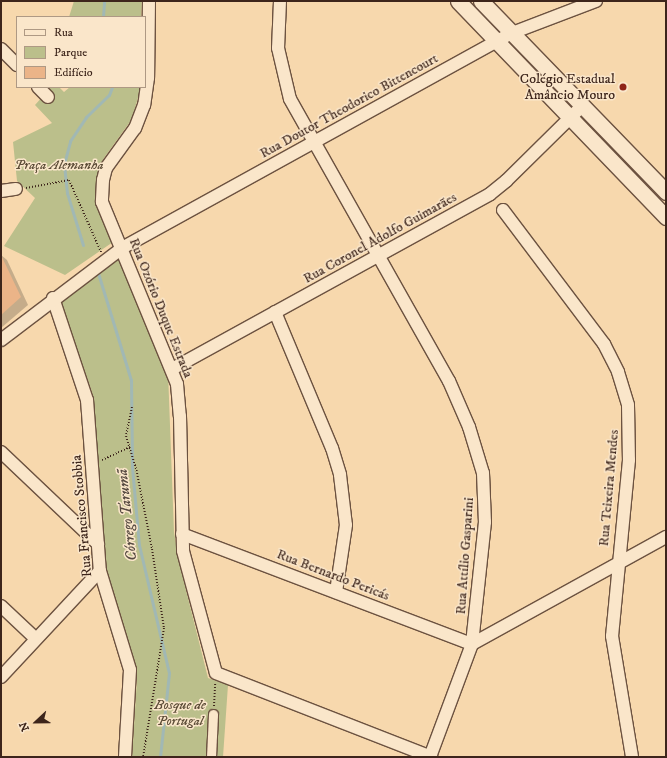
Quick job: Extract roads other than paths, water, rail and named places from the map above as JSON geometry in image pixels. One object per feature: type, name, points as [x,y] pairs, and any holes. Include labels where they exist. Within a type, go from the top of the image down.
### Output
[{"type":"street","name":"Rua Ozório Duque Estrada","points":[[149,1],[148,78],[144,105],[135,128],[111,159],[103,180],[104,211],[122,248],[172,369],[180,416],[182,534],[188,573],[216,673],[430,757]]},
{"type":"street","name":"Rua Attílio Gasparini","points":[[280,1],[277,29],[281,66],[290,99],[313,143],[455,394],[479,458],[485,495],[485,522],[472,644],[430,757]]},
{"type":"street","points":[[458,1],[661,212]]},
{"type":"street","points":[[481,1],[582,106],[665,187],[661,212]]},
{"type":"street","name":"Rua Doutor Theodorico Bittencourt","points":[[1,340],[53,298],[122,248],[512,33],[596,1]]},
{"type":"street","points":[[1,49],[16,64]]},
{"type":"street","points":[[39,88],[48,97]]},
{"type":"street","name":"Rua Coronel Adolfo Guimarães","points":[[172,369],[378,256],[498,188],[582,106]]},
{"type":"street","points":[[1,191],[16,189]]},
{"type":"street","name":"Rua Teixeira Mendes","points":[[503,210],[596,331],[611,356],[624,388],[630,440],[612,636],[632,757]]},
{"type":"street","name":"Rua Francisco Stobbia","points":[[53,298],[84,387],[92,464],[100,571],[130,676],[124,757]]},
{"type":"street","points":[[275,312],[340,474],[346,525],[336,592]]},
{"type":"street","points":[[1,452],[98,544]]},
{"type":"street","name":"Rua Bernardo Pericás","points":[[182,534],[472,644]]},
{"type":"street","points":[[472,644],[666,537]]},
{"type":"street","points":[[1,677],[100,571]]},
{"type":"street","points":[[1,606],[36,639]]},
{"type":"street","points":[[211,757],[214,714]]},
{"type":"waterway","name":"Córrego Tarumã","points":[[103,16],[104,1]]},
{"type":"waterway","name":"Córrego Tarumã","points":[[83,245],[67,193],[64,164],[70,141],[86,117],[109,95],[112,88]]},
{"type":"waterway","name":"Córrego Tarumã","points":[[98,273],[131,380],[132,467],[139,545],[169,673],[160,757]]},
{"type":"place","name":"Colégio Estadual Amâncio Mouro","points":[[623,87]]},
{"type":"park label","name":"Praça Alemanha","points":[[59,165]]},
{"type":"park label","name":"Bosque de Portugal","points":[[180,714]]}]
